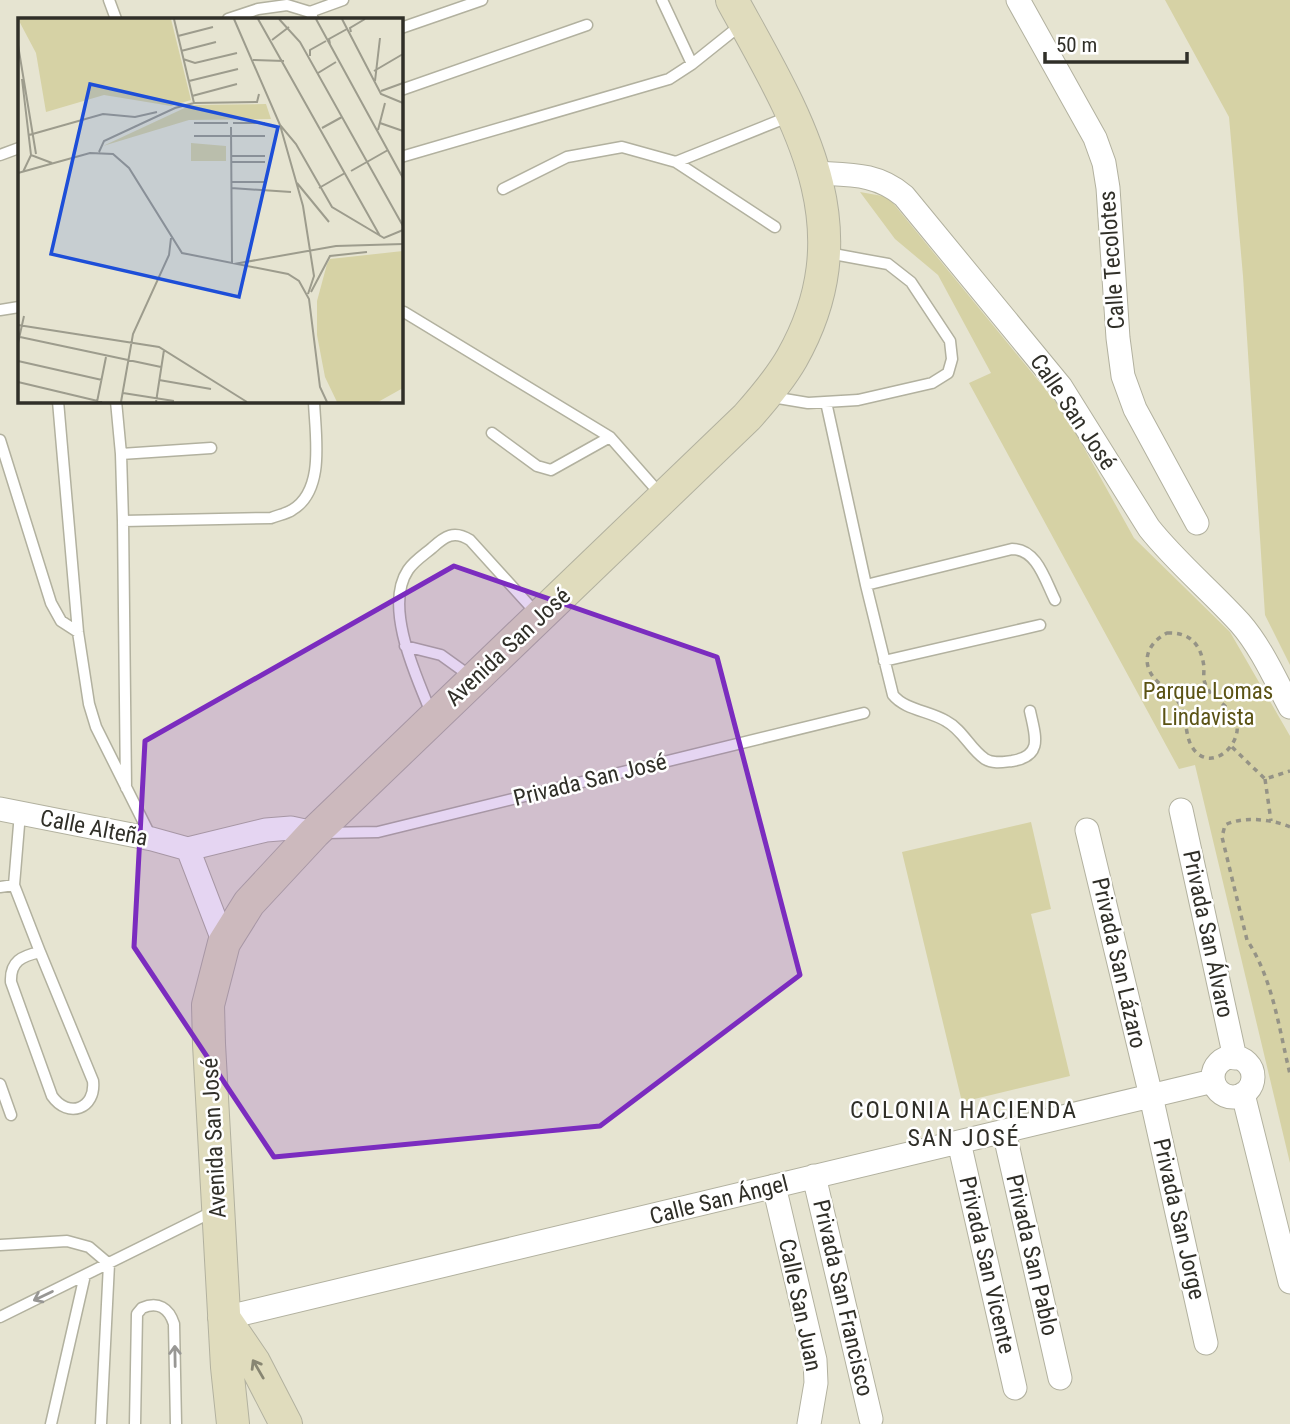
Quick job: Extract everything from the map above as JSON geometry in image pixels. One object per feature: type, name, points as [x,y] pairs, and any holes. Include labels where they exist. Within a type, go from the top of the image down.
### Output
[{"type":"main road","name":"Avenida San José","points":[[233,1424],[224,1318],[208,1005],[224,943],[248,903],[314,833],[747,417],[792,359],[809,323],[820,281],[823,252],[823,215],[816,173],[794,114],[738,11]]},
{"type":"main road","points":[[224,1318],[254,1362],[286,1424]]},
{"type":"street","name":"Calle Tecolotes","points":[[1018,0],[1094,138],[1104,163],[1123,376],[1135,410],[1197,523]]},
{"type":"street","name":"Calle San José","points":[[816,173],[870,177],[889,183],[904,196],[1062,387],[1149,528],[1164,547],[1241,624],[1258,647],[1290,707]]},
{"type":"street","name":"Privada San Álvaro","points":[[1181,810],[1235,1058]]},
{"type":"street","name":"Calle Alteña","points":[[10,811],[152,839],[188,849],[266,830],[291,828],[314,833]]},
{"type":"street","name":"Privada San Lázaro","points":[[1087,830],[1151,1096]]},
{"type":"street","points":[[188,849],[224,943]]},
{"type":"street","points":[[1235,1058],[1246,1062],[1252,1073],[1251,1085],[1243,1094],[1233,1097],[1222,1094],[1213,1081],[1219,1064],[1223,1060],[1235,1058]]},
{"type":"street","name":"Calle San Ángel","points":[[224,1318],[1213,1081]]},
{"type":"street","points":[[1243,1094],[1290,1282]]},
{"type":"street","name":"Privada San Jorge","points":[[1151,1096],[1206,1343]]},
{"type":"street","name":"Privada San Pablo","points":[[1004,1131],[1060,1378]]},
{"type":"street","name":"Privada San Vicente","points":[[959,1142],[1015,1388]]},
{"type":"street","name":"Privada San Francisco","points":[[814,1177],[871,1419]]},
{"type":"street","name":"Calle San Juan","points":[[774,1186],[815,1360],[816,1383],[809,1424]]},
{"type":"lane","points":[[109,0],[116,18]]},
{"type":"lane","points":[[231,18],[258,9],[287,5],[311,16],[343,0]]},
{"type":"lane","points":[[402,28],[482,0]]},
{"type":"lane","points":[[662,0],[692,64]]},
{"type":"lane","points":[[402,158],[643,89],[669,79],[692,64],[738,11]]},
{"type":"lane","points":[[402,90],[587,25]]},
{"type":"lane","points":[[676,162],[794,114]]},
{"type":"lane","points":[[503,189],[567,157],[622,147],[676,162],[775,227]]},
{"type":"lane","points":[[0,155],[18,148]]},
{"type":"lane","points":[[765,396],[808,403],[858,400],[932,383],[948,373],[953,359],[950,341],[911,282],[888,264],[823,252]]},
{"type":"lane","points":[[0,310],[18,307]]},
{"type":"lane","points":[[404,313],[610,438],[664,498]]},
{"type":"lane","points":[[58,402],[78,632],[89,704],[96,727],[152,839]]},
{"type":"lane","points":[[116,402],[121,454],[126,788]]},
{"type":"lane","points":[[122,521],[271,518],[294,509],[312,487],[316,469],[314,402]]},
{"type":"lane","points":[[826,402],[890,689],[897,700],[952,724],[986,760],[998,763],[1029,756],[1035,747],[1036,736],[1030,711]]},
{"type":"lane","points":[[492,433],[537,466],[551,470],[610,438]]},
{"type":"lane","points":[[0,440],[51,603],[61,621],[78,632]]},
{"type":"lane","points":[[121,454],[211,448]]},
{"type":"lane","points":[[433,718],[405,646],[400,600],[401,583],[409,568],[442,539],[451,534],[461,535],[470,540],[540,618]]},
{"type":"lane","points":[[866,584],[1021,549],[1034,559],[1055,600]]},
{"type":"lane","points":[[884,661],[1040,625]]},
{"type":"lane","points":[[405,646],[441,655],[475,680]]},
{"type":"lane","name":"Privada San José","points":[[314,833],[378,832],[864,713]]},
{"type":"lane","points":[[10,811],[14,885],[93,1081],[94,1092],[89,1102],[79,1108],[65,1108],[57,1104],[52,1096],[11,982],[10,971],[15,961],[40,952]]},
{"type":"lane","points":[[0,887],[14,885]]},
{"type":"lane","points":[[0,1084],[11,1115]]},
{"type":"lane","points":[[0,1317],[219,1209]]},
{"type":"lane","points":[[0,1245],[67,1241],[89,1247],[108,1264]]},
{"type":"lane","points":[[101,1424],[108,1264]]},
{"type":"lane","points":[[51,1424],[85,1275]]},
{"type":"lane","points":[[135,1424],[138,1314],[142,1308],[153,1304],[163,1307],[171,1314],[174,1324],[176,1424]]},
{"type":"path","points":[[1167,633],[1179,633],[1190,637],[1199,647],[1205,683],[1213,696],[1232,713],[1237,724],[1237,736],[1232,747],[1223,755],[1209,758],[1197,754],[1189,742],[1182,709],[1173,693],[1152,675],[1147,660],[1148,650],[1155,639],[1167,633]]},
{"type":"path","points":[[1232,747],[1265,779],[1270,821]]},
{"type":"path","points":[[1265,779],[1290,771]]},
{"type":"path","points":[[1290,827],[1270,821],[1233,821],[1225,825],[1222,837],[1247,940],[1256,954],[1270,990],[1290,1074]]},
{"type":"highlighted area","points":[[454,566],[717,657],[800,975],[600,1126],[274,1157],[134,947],[145,741]]},
{"type":"green space","points":[[1165,0],[1290,0],[1290,665],[1265,615],[1243,276],[1229,117]]},
{"type":"green space","name":"Parque Lomas Lindavista","points":[[860,192],[888,197],[1064,412],[1134,538],[1230,632],[1290,736],[1290,1163],[1195,765],[1179,769],[969,383],[991,373],[938,275],[895,239]]},
{"type":"green space","points":[[1031,822],[1051,909],[1031,914],[1070,1076],[962,1102],[902,852]]},
{"type":"district","name":"COLONIA HACIENDA SAN JOSÉ","points":[[964,1124]]}]
